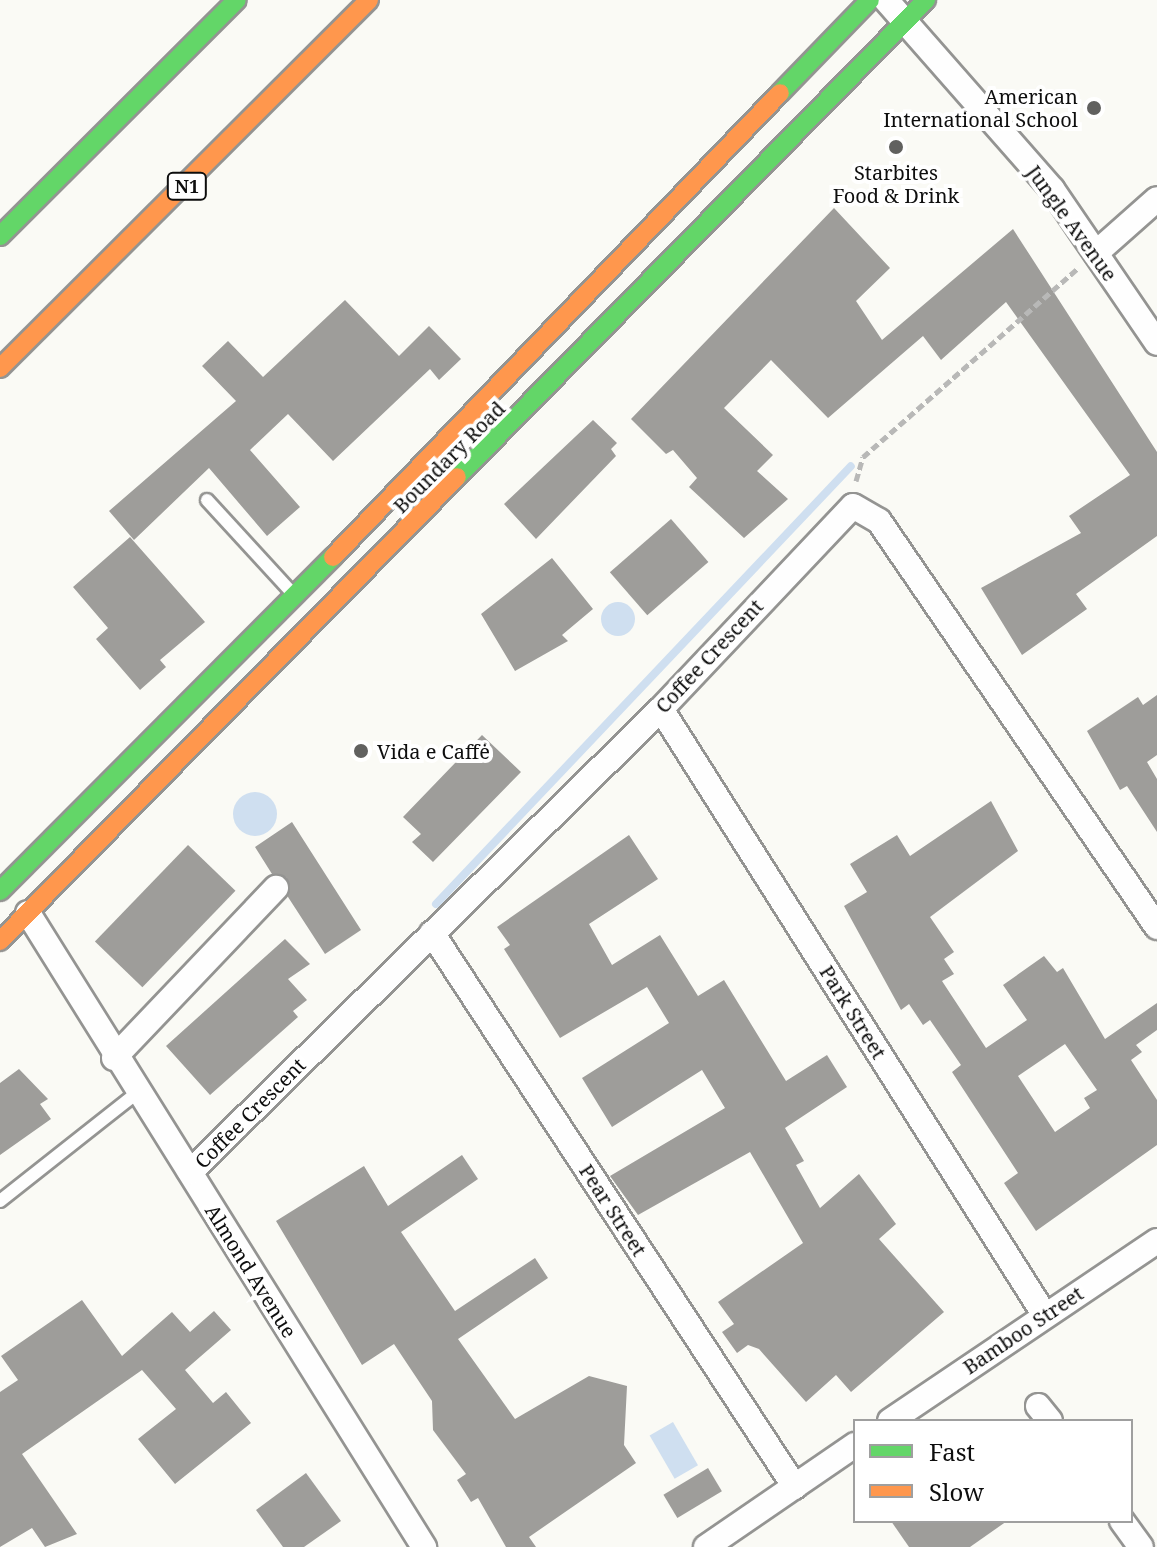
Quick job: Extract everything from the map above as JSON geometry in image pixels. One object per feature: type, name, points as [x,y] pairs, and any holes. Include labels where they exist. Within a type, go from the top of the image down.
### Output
[{"type":"main road","points":[[0,236],[237,0]]},
{"type":"main road","name":"N1","points":[[0,368],[369,0]]},
{"type":"main road","name":"Boundary Road","points":[[0,891],[295,597],[870,0]]},
{"type":"main road","name":"Boundary Road","points":[[0,941],[926,0]]},
{"type":"street","name":"Jungle Avenue","points":[[886,0],[1052,189],[1157,343]]},
{"type":"street","points":[[1096,253],[1157,199]]},
{"type":"street","points":[[853,506],[879,521],[1157,927]]},
{"type":"street","name":"Coffee Crescent","points":[[190,1172],[661,709],[853,506]]},
{"type":"street","name":"Park Street","points":[[661,709],[1044,1314]]},
{"type":"street","points":[[114,1058],[276,888]]},
{"type":"street","name":"Almond Avenue","points":[[28,913],[114,1058],[190,1172],[424,1547]]},
{"type":"street","name":"Pear Street","points":[[432,933],[795,1487]]},
{"type":"street","name":"Bamboo Street","points":[[893,1419],[1044,1314],[1157,1241]]},
{"type":"street","points":[[706,1547],[853,1446]]},
{"type":"street","points":[[1123,1523],[1141,1547]]},
{"type":"lane","points":[[207,500],[295,597]]},
{"type":"lane","points":[[0,1201],[138,1092]]},
{"type":"path","points":[[853,506],[863,457],[1096,253]]},
{"type":"water","points":[[618,602],[630,607],[635,619],[630,631],[618,636],[606,631],[601,619],[606,607]]},
{"type":"water","points":[[255,792],[271,798],[277,814],[271,830],[255,836],[239,830],[233,814],[239,798]]},
{"type":"water","points":[[673,1422],[698,1465],[675,1479],[650,1436]]},
{"type":"building","points":[[834,208],[890,268],[856,301],[882,340],[1013,229],[1157,452],[1157,536],[1076,594],[1087,609],[1022,655],[981,588],[1081,533],[1069,516],[1130,475],[1006,302],[941,360],[923,336],[828,418],[771,360],[724,408],[773,455],[757,471],[788,499],[744,538],[689,487],[697,478],[673,450],[666,454],[631,419]]},
{"type":"building","points":[[345,300],[399,356],[429,326],[461,359],[439,380],[430,369],[333,461],[288,414],[250,450],[300,507],[267,536],[209,468],[134,540],[109,511],[236,401],[202,366],[228,341],[263,377]]},
{"type":"building","points":[[593,420],[617,443],[611,449],[616,456],[536,539],[504,504]]},
{"type":"building","points":[[671,519],[708,562],[647,615],[610,572]]},
{"type":"building","points":[[130,537],[205,622],[160,660],[166,667],[140,690],[96,639],[108,628],[73,587]]},
{"type":"building","points":[[552,558],[593,609],[562,635],[568,641],[515,671],[481,614]]},
{"type":"building","points":[[1157,695],[1157,755],[1147,762],[1157,779],[1157,832],[1127,786],[1120,790],[1087,731],[1138,697],[1143,705]]},
{"type":"building","points":[[482,735],[521,772],[433,862],[412,842],[421,834],[403,817]]},
{"type":"building","points":[[991,801],[1018,851],[930,917],[954,952],[944,959],[954,974],[942,981],[986,1048],[1027,1020],[1003,985],[1044,956],[1057,972],[1063,968],[1105,1039],[1157,1003],[1157,1030],[1136,1045],[1142,1052],[1131,1060],[1157,1100],[1157,1145],[1036,1231],[1004,1183],[1018,1173],[952,1072],[961,1065],[930,1020],[923,1025],[909,1004],[901,1010],[844,906],[867,892],[850,864],[897,835],[910,856]],"holes":[[[1065,1044],[1097,1090],[1084,1098],[1090,1108],[1055,1132],[1018,1076]]]},
{"type":"building","points":[[292,822],[361,930],[325,954],[288,897],[287,878],[272,874],[255,847]]},
{"type":"building","points":[[629,835],[658,879],[589,924],[612,965],[660,935],[698,996],[724,980],[786,1081],[827,1055],[847,1087],[785,1128],[804,1161],[796,1165],[820,1208],[859,1174],[896,1224],[879,1239],[944,1312],[851,1392],[836,1375],[806,1402],[759,1349],[748,1345],[737,1353],[722,1332],[734,1324],[718,1302],[803,1243],[750,1152],[638,1215],[610,1176],[725,1108],[702,1070],[612,1127],[582,1078],[669,1023],[647,987],[560,1038],[504,949],[510,945],[497,927]]},
{"type":"building","points":[[188,845],[235,891],[142,987],[95,941]]},
{"type":"building","points":[[285,939],[310,964],[288,979],[307,1000],[293,1011],[298,1017],[210,1095],[166,1046]]},
{"type":"building","points":[[19,1069],[48,1099],[40,1104],[51,1119],[0,1155],[0,1083]]},
{"type":"building","points":[[462,1155],[478,1179],[401,1232],[455,1311],[535,1258],[548,1278],[458,1339],[515,1419],[589,1376],[627,1386],[624,1445],[636,1463],[529,1537],[536,1547],[506,1547],[478,1498],[471,1502],[457,1480],[466,1474],[433,1430],[432,1401],[394,1344],[362,1365],[276,1221],[364,1166],[388,1206]]},
{"type":"building","points":[[82,1300],[122,1356],[172,1312],[190,1332],[214,1311],[231,1330],[185,1370],[213,1403],[226,1392],[251,1423],[175,1484],[138,1439],[176,1409],[142,1370],[22,1454],[77,1534],[45,1547],[32,1528],[0,1547],[0,1392],[18,1380],[1,1356]]},
{"type":"building","points":[[708,1468],[722,1491],[677,1518],[663,1495]]},
{"type":"building","points":[[306,1473],[341,1521],[304,1547],[283,1547],[256,1510]]},
{"type":"building","points":[[892,1523],[1004,1523],[970,1547],[909,1547]]},
{"type":"waterway","points":[[436,904],[851,466]]},
{"type":"traffic: fast","points":[[0,236],[237,0]]},
{"type":"traffic: fast","points":[[780,93],[870,0]]},
{"type":"traffic: fast","points":[[457,477],[926,0]]},
{"type":"traffic: fast","points":[[0,891],[333,557]]},
{"type":"traffic: slow","points":[[0,368],[369,0]]},
{"type":"traffic: slow","points":[[333,557],[780,93]]},
{"type":"traffic: slow","points":[[0,941],[457,477]]},
{"type":"place","name":"American International School","points":[[1094,108]]},
{"type":"place","name":"Starbites Food & Drink","points":[[896,147]]},
{"type":"place","name":"Vida e Caffė","points":[[361,751]]}]
